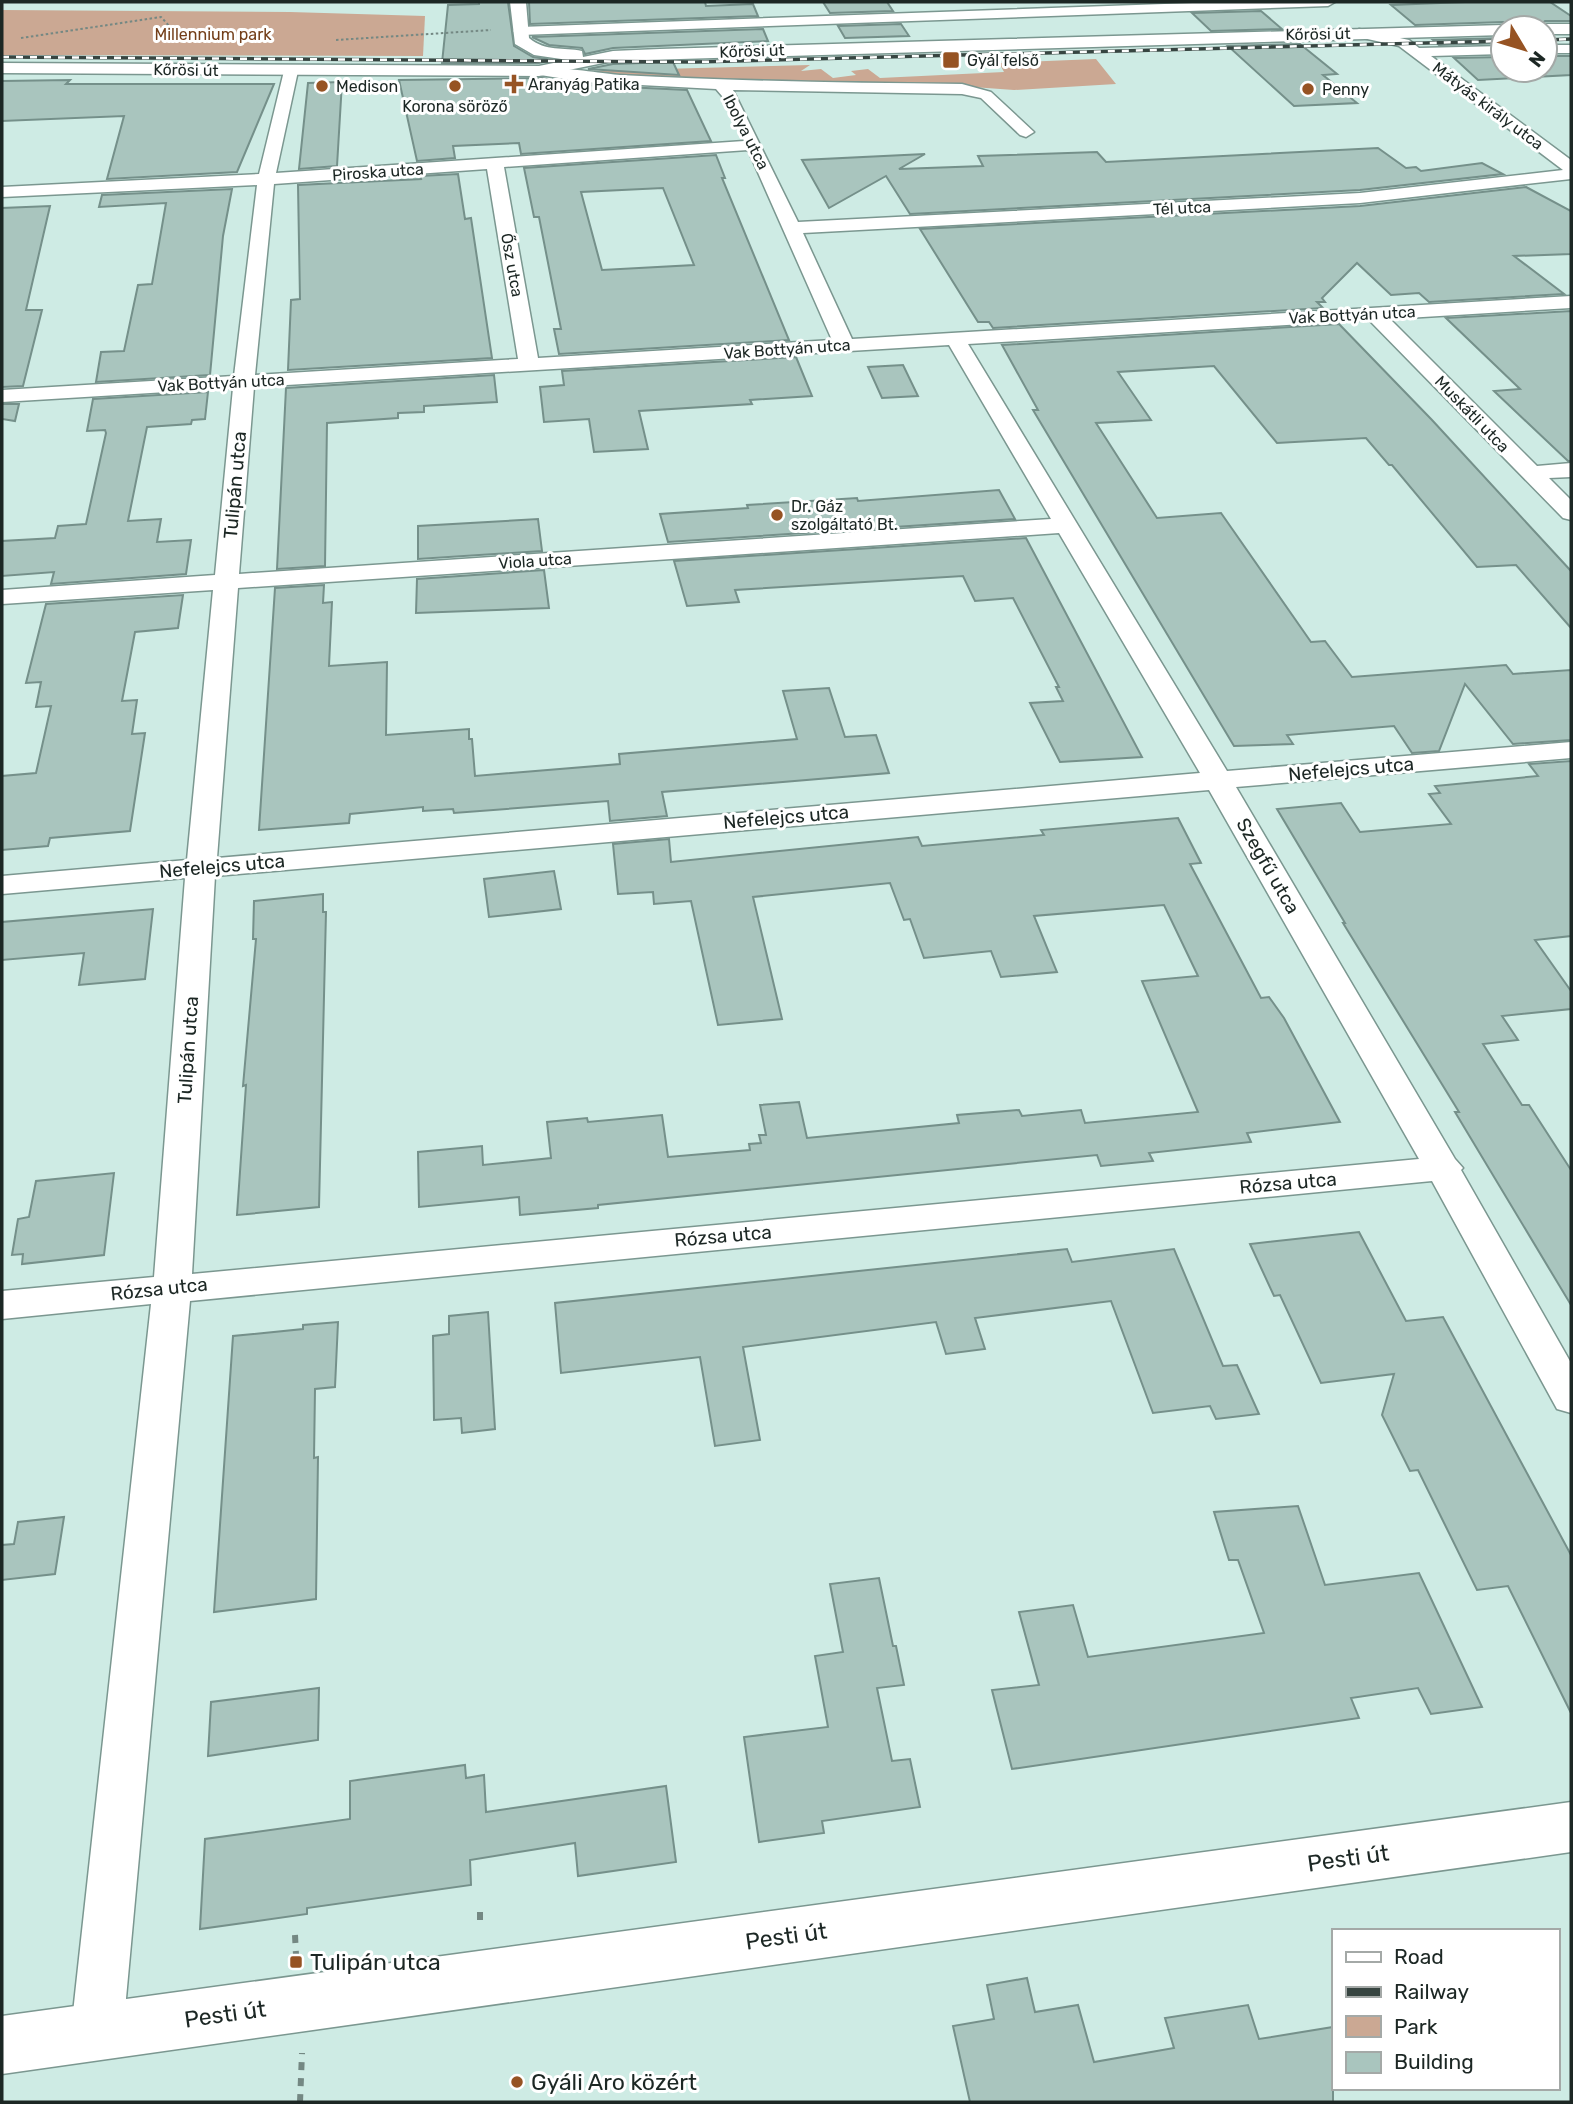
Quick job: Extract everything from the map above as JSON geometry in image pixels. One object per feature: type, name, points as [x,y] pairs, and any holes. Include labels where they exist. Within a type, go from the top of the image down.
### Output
[{"type":"main road","points":[[518,2],[521,40],[528,47],[555,57],[563,68]]},
{"type":"main road","name":"Kőrösi út","points":[[2,68],[539,71],[613,56],[1489,30]]},
{"type":"main road","points":[[541,52],[613,56]]},
{"type":"main road","name":"Pesti út","points":[[2,2045],[1571,1827]]},
{"type":"street","points":[[520,30],[1328,2]]},
{"type":"street","name":"Mátyás király utca","points":[[1410,47],[1410,37],[1428,32]]},
{"type":"street","name":"Mátyás király utca","points":[[1359,33],[1410,47],[1571,168]]},
{"type":"street","points":[[1410,47],[1489,50]]},
{"type":"street","name":"Tulipán utca","points":[[97,2031],[172,1287],[201,868],[244,382],[266,179],[291,71]]},
{"type":"street","name":"Ibolya utca","points":[[539,71],[584,77],[720,85],[729,94],[754,145],[845,346]]},
{"type":"street","points":[[720,85],[962,89],[986,95],[1026,132]]},
{"type":"street","name":"Piroska utca","points":[[2,192],[266,179],[754,145]]},
{"type":"street","name":"Ősz utca","points":[[495,164],[529,366]]},
{"type":"street","name":"Tél utca","points":[[792,228],[1360,198],[1571,174]]},
{"type":"street","name":"Vak Bottyán utca","points":[[2,396],[1571,302]]},
{"type":"street","name":"Muskátli utca","points":[[1374,314],[1571,513]]},
{"type":"street","name":"Szegfű utca","points":[[956,339],[1445,1168],[1571,1398]]},
{"type":"street","points":[[1531,473],[1571,470]]},
{"type":"street","name":"Viola utca","points":[[2,597],[1068,525]]},
{"type":"street","name":"Nefelejcs utca","points":[[2,886],[1571,750]]},
{"type":"street","name":"Rózsa utca","points":[[2,1305],[1445,1168]]},
{"type":"path","points":[[19,38],[161,17],[188,46]]},
{"type":"path","points":[[332,41],[520,30]]},
{"type":"path","points":[[480,1912],[481,1936]]},
{"type":"path","points":[[295,1935],[296,1962]]},
{"type":"green space","name":"Millennium park","points":[[2,10],[425,16],[423,56],[2,55]]},
{"type":"green space","points":[[1096,59],[1116,84],[1014,90],[959,86],[902,87],[596,76],[586,71],[810,65],[801,71],[821,69],[833,78],[856,75],[851,71],[868,69],[880,78],[1004,72],[999,63]]},
{"type":"building","points":[[508,2],[514,46],[533,57],[553,60],[539,63],[442,63],[448,5]]},
{"type":"building","points":[[529,2],[705,2],[706,6],[753,4],[758,16],[530,24]]},
{"type":"building","points":[[823,2],[887,2],[893,11],[830,13]]},
{"type":"building","points":[[1550,2],[1571,16],[1571,21],[1559,21],[1559,14],[1489,14],[1489,22],[1415,25],[1391,5]]},
{"type":"building","points":[[1261,11],[1282,29],[1211,31],[1192,13]]},
{"type":"building","points":[[901,24],[909,36],[845,38],[838,26]]},
{"type":"building","points":[[763,29],[768,41],[613,48],[585,54],[582,48],[549,45],[532,37]]},
{"type":"building","points":[[1489,38],[1489,43],[1439,45],[1433,40]]},
{"type":"building","name":"Penny","points":[[1300,44],[1337,74],[1323,75],[1357,103],[1294,106],[1228,46]]},
{"type":"building","points":[[1559,56],[1571,56],[1571,75],[1559,76]]},
{"type":"building","points":[[1489,57],[1489,79],[1478,80],[1454,58]]},
{"type":"building","points":[[673,62],[679,75],[588,69],[613,64]]},
{"type":"building","points":[[542,78],[584,85],[687,90],[711,141],[521,154],[519,143],[453,146],[455,158],[417,161],[399,80]]},
{"type":"building","points":[[70,80],[66,84],[274,84],[237,172],[107,179],[124,116],[2,121],[2,81]]},
{"type":"building","points":[[342,82],[337,166],[299,169],[308,83]]},
{"type":"building","points":[[1378,148],[1406,168],[1416,167],[1421,171],[1482,163],[1503,174],[1360,190],[910,214],[886,176],[829,208],[802,160],[925,154],[899,169],[983,166],[978,156],[1097,152],[1106,162]]},
{"type":"building","points":[[716,155],[725,178],[722,178],[789,340],[559,354],[554,329],[561,329],[539,217],[534,217],[524,168]],"holes":[[[663,188],[694,265],[602,270],[581,192]]]},
{"type":"building","points":[[458,174],[465,219],[471,218],[492,358],[288,370],[291,300],[300,299],[298,185],[421,179],[420,176]]},
{"type":"building","points":[[1526,187],[1571,211],[1571,254],[1514,256],[1564,294],[1429,302],[1419,293],[1391,295],[1357,263],[1322,298],[1325,302],[1317,302],[1323,308],[993,328],[989,322],[978,322],[920,229],[1360,206]]},
{"type":"building","points":[[232,189],[223,236],[210,375],[96,382],[101,352],[124,351],[138,285],[152,284],[166,203],[99,207],[102,195]]},
{"type":"building","points":[[50,206],[26,310],[42,310],[23,386],[2,387],[2,208]]},
{"type":"building","points":[[1571,311],[1571,461],[1568,461],[1494,391],[1520,389],[1446,318]]},
{"type":"building","points":[[1339,324],[1571,571],[1571,628],[1516,565],[1477,567],[1366,438],[1277,443],[1214,366],[1118,372],[1151,420],[1096,423],[1157,518],[1221,513],[1311,642],[1325,641],[1352,677],[1506,665],[1513,674],[1571,670],[1571,740],[1513,744],[1465,684],[1439,751],[1412,753],[1394,726],[1287,735],[1293,744],[1234,746],[1033,410],[1038,410],[1002,345]]},
{"type":"building","points":[[796,357],[812,396],[750,400],[752,404],[639,411],[648,449],[594,452],[589,419],[544,422],[540,387],[564,385],[562,371]]},
{"type":"building","points":[[903,365],[918,396],[882,398],[868,367]]},
{"type":"building","points":[[494,375],[497,402],[424,406],[424,412],[398,413],[398,418],[327,423],[325,566],[277,569],[286,388]]},
{"type":"building","points":[[208,392],[205,419],[192,420],[191,424],[147,427],[128,521],[161,519],[157,542],[191,540],[186,574],[51,584],[54,572],[2,576],[2,541],[55,538],[58,526],[86,524],[106,433],[105,430],[87,431],[93,399]]},
{"type":"building","points":[[2,404],[19,404],[15,421],[2,419]]},
{"type":"building","points":[[999,490],[1015,519],[668,542],[660,514],[748,508],[747,505],[857,498],[858,501]]},
{"type":"building","points":[[538,519],[542,551],[418,559],[418,526]]},
{"type":"building","points":[[1026,538],[1142,757],[1060,762],[1030,703],[1063,701],[1056,687],[1059,687],[1013,598],[975,601],[963,576],[735,590],[739,602],[687,606],[674,561]]},
{"type":"building","points":[[544,570],[549,608],[416,613],[417,579]]},
{"type":"building","points":[[324,585],[323,603],[332,602],[329,666],[387,662],[386,735],[469,729],[475,776],[620,764],[619,754],[797,739],[783,691],[829,688],[845,737],[876,735],[889,773],[662,792],[667,816],[610,821],[608,801],[454,813],[453,809],[423,811],[423,807],[350,814],[349,823],[259,830],[275,588]]},
{"type":"building","points":[[183,595],[178,628],[135,632],[122,701],[137,700],[132,734],[145,733],[130,831],[50,838],[48,846],[2,850],[2,776],[36,773],[51,706],[36,707],[41,682],[26,683],[46,604]]},
{"type":"building","points":[[1571,761],[1571,936],[1535,940],[1571,991],[1571,1009],[1502,1016],[1518,1040],[1483,1044],[1522,1105],[1529,1105],[1571,1170],[1571,1305],[1277,809],[1341,803],[1360,832],[1451,824],[1429,794],[1440,793],[1435,786],[1538,776],[1529,764]]},
{"type":"building","points":[[1178,818],[1201,863],[1190,864],[1261,998],[1269,997],[1284,1018],[1340,1122],[1247,1133],[1251,1142],[1149,1153],[1153,1161],[1101,1166],[1097,1155],[520,1215],[519,1197],[419,1207],[418,1152],[482,1146],[483,1165],[551,1158],[547,1122],[587,1118],[588,1122],[662,1115],[668,1157],[750,1150],[749,1144],[761,1143],[759,1135],[766,1135],[760,1105],[799,1102],[807,1138],[959,1123],[957,1115],[1019,1110],[1022,1116],[1081,1110],[1085,1123],[1198,1112],[1142,981],[1198,976],[1164,905],[1034,916],[1057,972],[1001,977],[991,951],[924,958],[910,919],[904,920],[890,883],[753,897],[782,1019],[718,1025],[691,901],[654,904],[653,892],[618,894],[613,844],[669,839],[671,862],[918,837],[922,846],[1044,835],[1041,830]]},
{"type":"building","points":[[554,871],[561,909],[489,917],[484,879]]},
{"type":"building","points":[[323,894],[323,912],[326,912],[319,1207],[237,1215],[246,1085],[243,1086],[256,939],[253,939],[254,901]]},
{"type":"building","points":[[153,909],[145,979],[79,985],[84,953],[2,960],[2,922]]},
{"type":"building","points":[[114,1173],[104,1255],[22,1264],[23,1254],[12,1255],[18,1219],[29,1217],[36,1181]]},
{"type":"building","points":[[1359,1232],[1406,1321],[1443,1317],[1571,1555],[1571,1713],[1508,1586],[1477,1590],[1418,1470],[1410,1471],[1382,1415],[1394,1374],[1321,1383],[1280,1295],[1274,1296],[1250,1244]]},
{"type":"building","points":[[1067,1249],[1072,1262],[1174,1249],[1223,1366],[1237,1365],[1259,1414],[1216,1419],[1210,1406],[1153,1413],[1111,1301],[975,1318],[985,1349],[946,1354],[936,1322],[743,1347],[760,1440],[715,1446],[700,1357],[561,1373],[555,1303]]},
{"type":"building","points":[[488,1312],[495,1429],[462,1433],[461,1418],[434,1420],[433,1336],[449,1334],[449,1316]]},
{"type":"building","points":[[338,1322],[335,1387],[315,1389],[314,1458],[318,1457],[316,1599],[214,1612],[233,1336],[303,1329],[303,1325]]},
{"type":"building","points":[[1298,1506],[1325,1585],[1419,1573],[1482,1707],[1431,1714],[1418,1688],[1351,1698],[1359,1718],[1012,1769],[992,1690],[1039,1685],[1019,1612],[1073,1605],[1088,1657],[1264,1633],[1238,1560],[1229,1560],[1214,1512]]},
{"type":"building","points":[[64,1517],[55,1574],[2,1580],[2,1545],[14,1544],[18,1522]]},
{"type":"building","points":[[879,1578],[904,1685],[877,1688],[892,1761],[910,1759],[920,1807],[822,1821],[824,1833],[759,1842],[744,1737],[828,1727],[815,1656],[843,1652],[830,1584]]},
{"type":"building","points":[[319,1688],[318,1740],[208,1756],[211,1702]]},
{"type":"building","points":[[465,1765],[466,1778],[484,1775],[486,1812],[666,1786],[676,1862],[578,1876],[575,1843],[470,1860],[471,1885],[307,1908],[307,1914],[200,1929],[205,1839],[350,1819],[350,1781]]},
{"type":"building","points":[[1027,1978],[1035,2012],[1078,2005],[1094,2062],[1174,2048],[1165,2018],[1248,2005],[1259,2039],[1332,2027],[1333,2102],[970,2102],[953,2026],[994,2019],[987,1985]]},
{"type":"railway","points":[[1559,39],[1571,39]]},
{"type":"railway","points":[[2,57],[695,62],[1489,41]]},
{"type":"place","name":"Gyál felső","points":[[951,60]]},
{"type":"place","name":"Aranyág Patika","points":[[514,84]]},
{"type":"place","name":"Medison","points":[[322,86]]},
{"type":"place","name":"Korona söröző","points":[[455,86]]},
{"type":"place","name":"Penny","points":[[1308,89]]},
{"type":"place","name":"Dr. Gáz szolgáltató Bt.","points":[[777,515]]},
{"type":"place","name":"Tulipán utca","points":[[296,1962]]},
{"type":"place","name":"Gyáli Aro közért","points":[[517,2082]]}]
